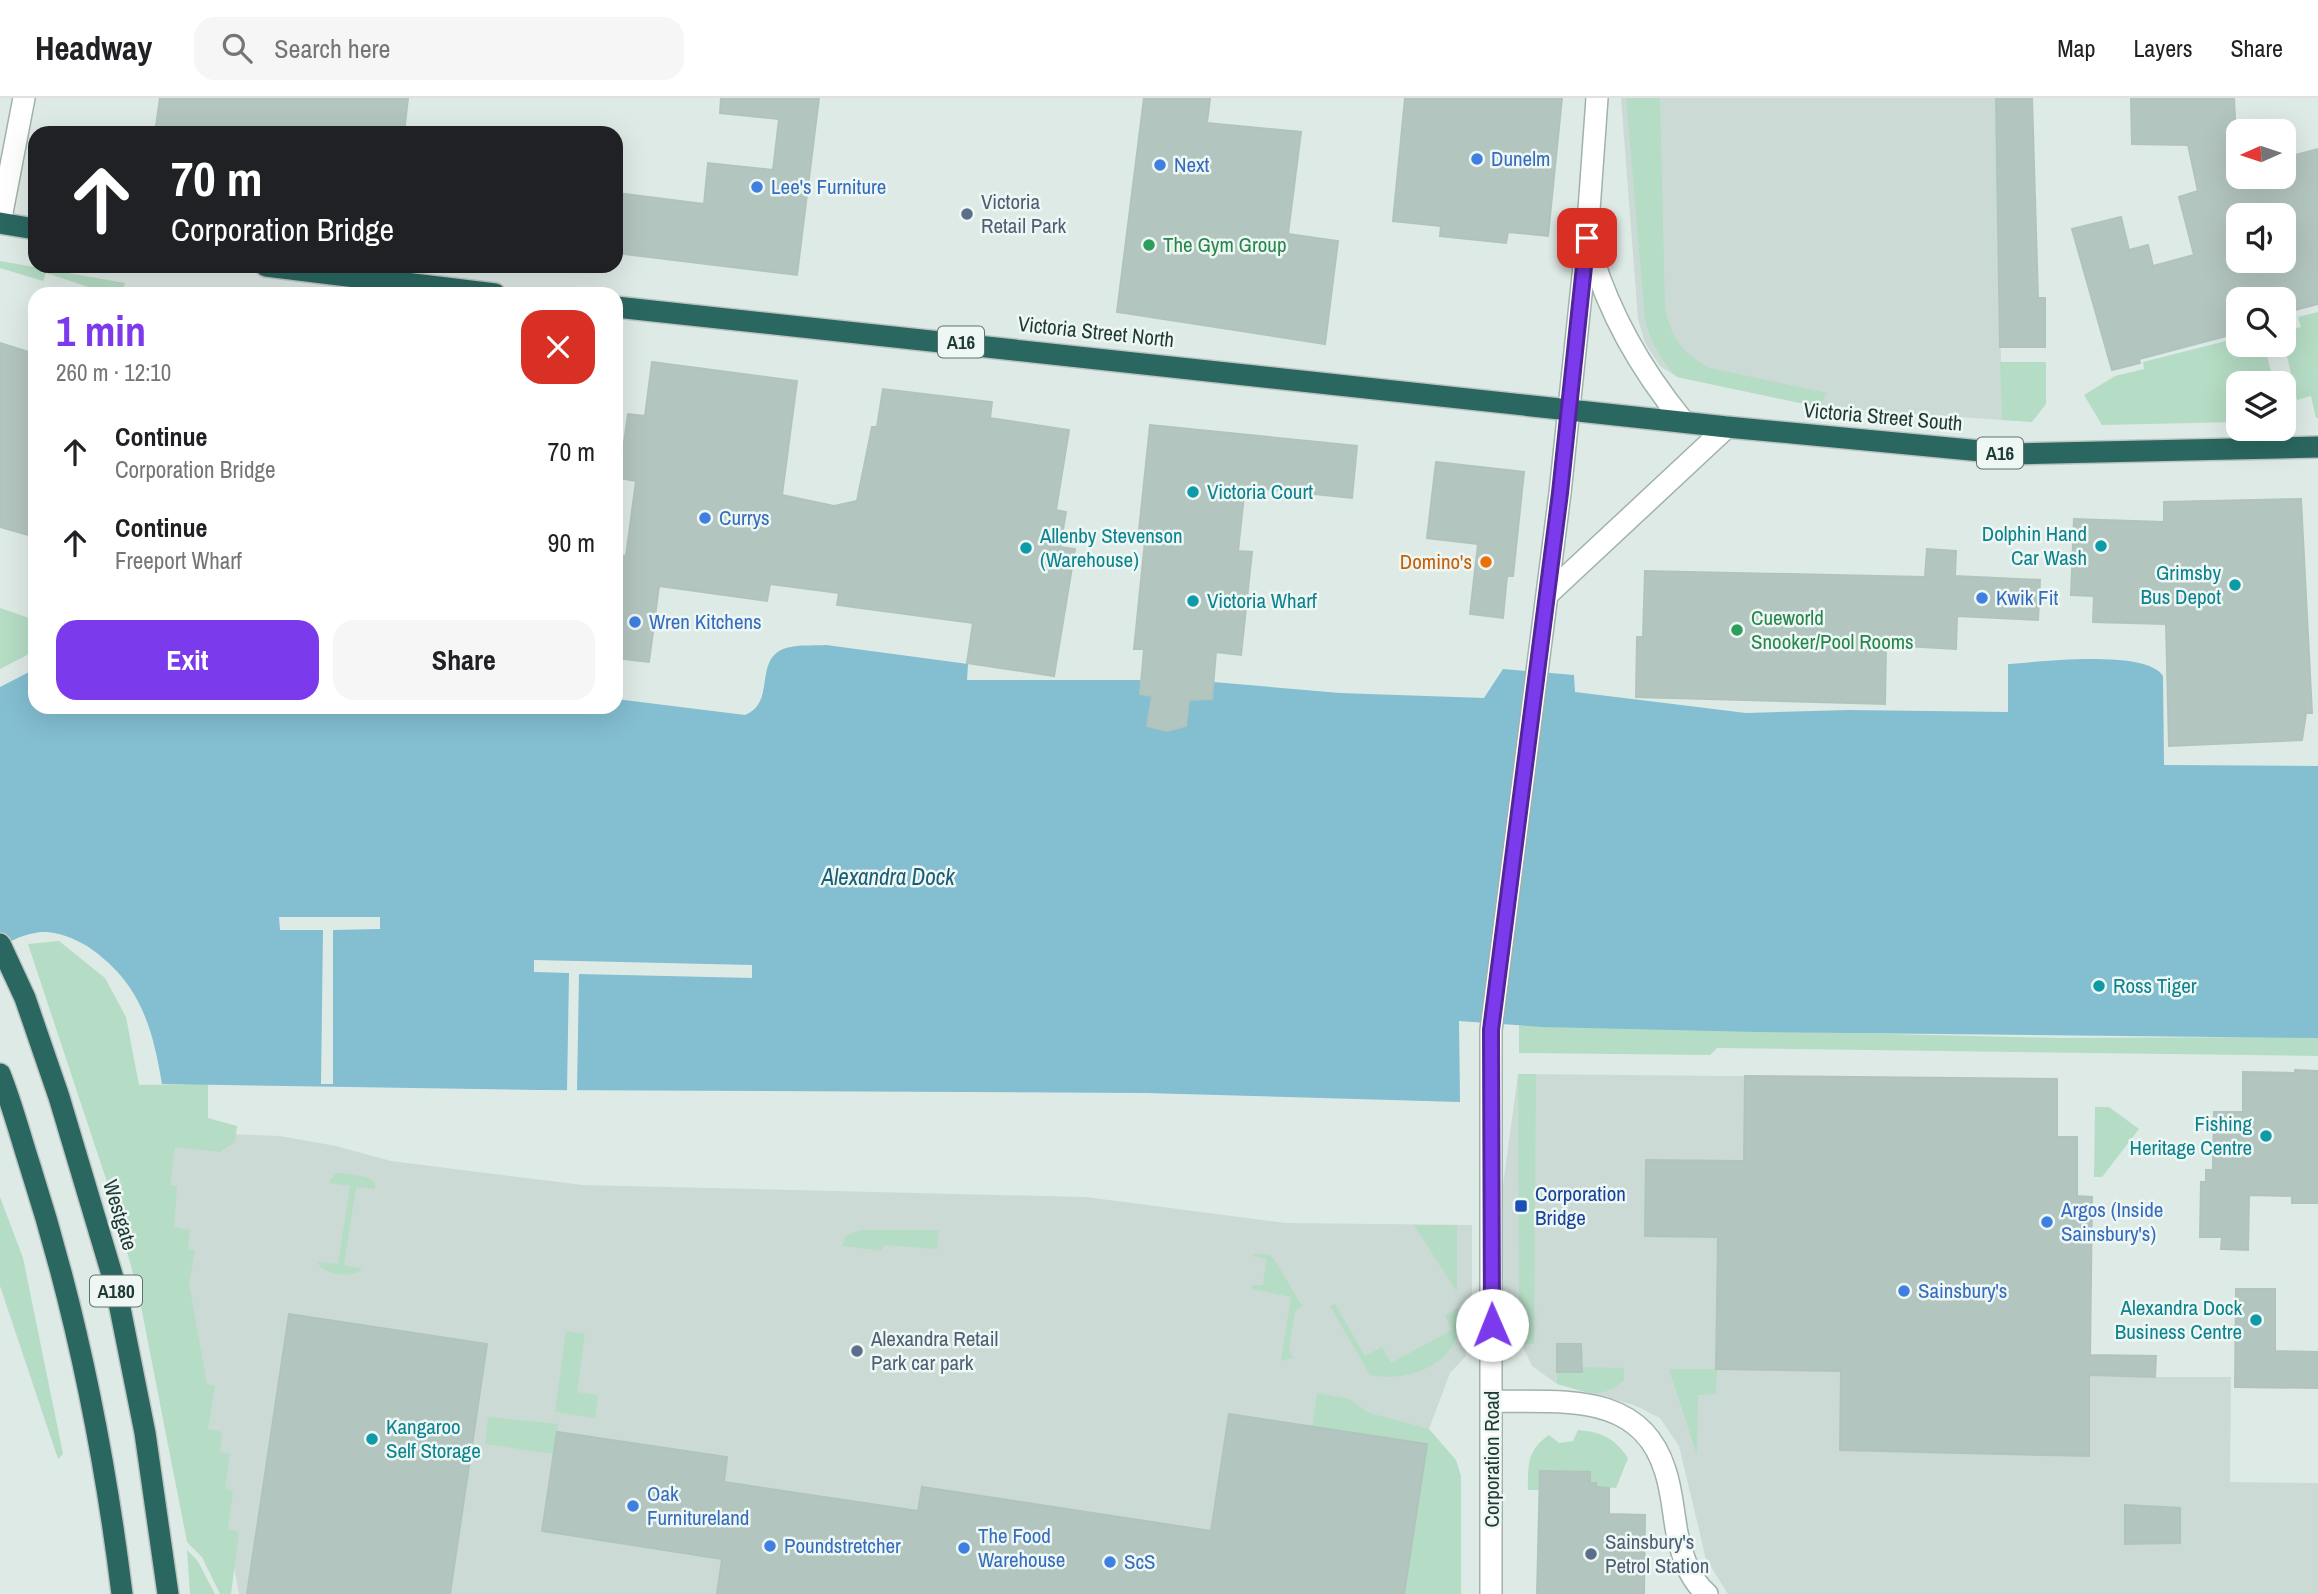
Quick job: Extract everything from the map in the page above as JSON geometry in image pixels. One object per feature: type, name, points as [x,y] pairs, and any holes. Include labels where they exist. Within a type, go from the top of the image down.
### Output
[{"type":"highway","points":[[0,223],[28,228]]},
{"type":"highway","points":[[323,273],[438,287]]},
{"type":"highway","name":"Victoria Street North","points":[[623,308],[1570,408]]},
{"type":"highway","name":"Victoria Street South","points":[[1570,408],[2013,454],[2318,447]]},
{"type":"highway","name":"Westgate","points":[[0,944],[24,998],[59,1097],[116,1288],[145,1433],[168,1594]]},
{"type":"highway","name":"A180","points":[[0,1074],[40,1196],[80,1338],[110,1500],[122,1594]]},
{"type":"street","points":[[0,223],[24,98]]},
{"type":"street","points":[[1548,594],[1587,238],[1597,98]]},
{"type":"street","points":[[1587,238],[1602,288],[1623,336],[1650,380],[1683,421]]},
{"type":"street","points":[[1548,594],[1727,426]]},
{"type":"street","name":"Corporation Road","points":[[1491,1594],[1491,1030],[1548,594]]},
{"type":"street","points":[[1492,1401],[1577,1403],[1601,1407],[1628,1417],[1643,1429],[1656,1447],[1665,1468],[1681,1548],[1696,1585],[1707,1594]]},
{"type":"shaded area","points":[[1621,98],[1996,98],[2002,420],[1819,407],[1677,377],[1660,366],[1645,343],[1638,319]]},
{"type":"shaded area","points":[[1518,1074],[2057,1079],[2057,1137],[2077,1137],[2077,1196],[2092,1197],[2090,1355],[2156,1356],[2156,1377],[2231,1377],[2230,1482],[2318,1483],[2318,1594],[1728,1594],[1706,1559],[1679,1446],[1660,1418],[1634,1405],[1557,1384],[1532,1366],[1521,1343],[1482,1341]]},
{"type":"shaded area","points":[[151,1131],[280,1136],[336,1146],[391,1161],[583,1185],[1086,1197],[1286,1223],[1472,1225],[1472,1333],[1466,1356],[1450,1373],[1429,1429],[1404,1594],[239,1594]]},
{"type":"green space","points":[[1626,98],[1660,98],[1665,307],[1674,336],[1692,357],[1710,368],[1827,393],[1819,407],[1677,377],[1661,357],[1645,319]]},
{"type":"green space","points":[[0,261],[28,266],[28,273],[46,273],[43,281],[0,268]]},
{"type":"green space","points":[[46,273],[68,273],[125,283],[124,287],[89,287]]},
{"type":"green space","points":[[2318,312],[2318,418],[2311,396],[2297,400],[2296,371],[2290,371],[2287,357],[2296,357],[2296,328],[2301,327],[2298,317]]},
{"type":"green space","points":[[2226,341],[2226,357],[2267,357],[2271,371],[2226,371],[2226,422],[2102,425],[2084,395],[2115,376],[2144,369],[2143,362]]},
{"type":"green space","points":[[2000,362],[2046,362],[2046,404],[2032,422],[2002,420]]},
{"type":"green space","points":[[0,608],[28,618],[28,655],[0,669]]},
{"type":"green space","points":[[59,941],[105,978],[126,1017],[139,1085],[208,1084],[208,1118],[237,1126],[235,1142],[220,1152],[175,1147],[170,1185],[177,1187],[174,1227],[190,1230],[188,1249],[195,1250],[189,1284],[207,1384],[215,1386],[208,1429],[222,1432],[220,1452],[230,1454],[225,1488],[233,1492],[228,1529],[239,1532],[231,1594],[220,1594],[202,1557],[187,1542],[139,1296],[114,1203],[28,944]]},
{"type":"green space","points":[[1519,1025],[2060,1038],[2318,1038],[2318,1056],[1717,1048],[1710,1055],[1519,1053]]},
{"type":"green space","points":[[1518,1074],[1536,1074],[1534,1344],[1521,1343],[1519,1338]]},
{"type":"green space","points":[[2095,1107],[2109,1107],[2139,1129],[2102,1177],[2094,1177]]},
{"type":"green space","points":[[335,1174],[367,1177],[375,1182],[375,1189],[356,1187],[344,1265],[362,1269],[345,1275],[332,1273],[317,1262],[338,1264],[350,1186],[329,1183]]},
{"type":"green space","points":[[0,1197],[23,1258],[63,1454],[58,1459],[0,1286]]},
{"type":"green space","points":[[1414,1225],[1457,1225],[1457,1292]]},
{"type":"green space","points":[[860,1230],[939,1230],[937,1249],[884,1245],[882,1251],[842,1246],[846,1236]]},
{"type":"green space","points":[[1270,1255],[1274,1259],[1302,1306],[1295,1311],[1289,1349],[1293,1358],[1281,1361],[1291,1297],[1252,1289],[1252,1285],[1263,1285],[1266,1259],[1253,1256]]},
{"type":"green space","points":[[1335,1304],[1365,1356],[1382,1347],[1391,1363],[1452,1330],[1445,1316],[1458,1307],[1457,1336],[1446,1354],[1427,1368],[1393,1377],[1370,1375],[1330,1306]]},
{"type":"green space","points":[[566,1331],[585,1334],[577,1392],[598,1395],[595,1418],[555,1412]]},
{"type":"green space","points":[[1581,1367],[1624,1368],[1624,1380],[1600,1393],[1584,1392],[1557,1384],[1557,1372],[1581,1372]]},
{"type":"green space","points":[[1669,1369],[1717,1369],[1716,1394],[1698,1395],[1697,1455]]},
{"type":"green space","points":[[1317,1393],[1349,1399],[1369,1413],[1429,1429],[1456,1460],[1461,1476],[1461,1594],[1404,1594],[1427,1444],[1312,1427]]},
{"type":"green space","points":[[488,1417],[558,1424],[554,1454],[485,1444]]},
{"type":"green space","points":[[1578,1430],[1607,1437],[1618,1445],[1628,1458],[1616,1488],[1596,1487],[1590,1483],[1590,1472],[1540,1471],[1539,1490],[1528,1490],[1530,1459],[1536,1446],[1549,1435],[1559,1443],[1573,1441]]},
{"type":"green space","points":[[187,1550],[197,1560],[215,1594],[190,1594]]},
{"type":"water","name":"Alexandra Dock","points":[[826,645],[968,664],[967,680],[1141,680],[1141,694],[1152,696],[1147,726],[1167,731],[1186,726],[1189,700],[1211,698],[1213,682],[1340,693],[1484,698],[1503,669],[1574,675],[1575,692],[1746,713],[1848,710],[2008,712],[2008,664],[2091,659],[2136,662],[2153,668],[2163,676],[2164,765],[2318,766],[2318,1038],[1759,1032],[1543,1027],[1459,1021],[1460,1102],[1146,1093],[538,1090],[162,1084],[148,1023],[131,989],[105,960],[80,942],[52,933],[37,932],[0,946],[0,687],[28,673],[28,714],[623,714],[623,700],[745,715],[760,701],[766,672],[774,655],[793,646]]},
{"type":"pier","points":[[279,917],[380,917],[380,929],[333,930],[333,1084],[321,1084],[323,930],[280,930]]},
{"type":"pier","points":[[534,960],[752,965],[752,978],[579,974],[577,1091],[567,1091],[569,973],[534,972]]},
{"type":"building","points":[[160,98],[408,98],[405,126],[156,126]]},
{"type":"building","name":"Lee's Furniture","points":[[721,98],[819,98],[797,275],[623,254],[623,194],[704,204],[708,163],[773,170],[779,119],[720,113]]},
{"type":"building","points":[[1144,98],[1210,98],[1207,123],[1301,132],[1288,234],[1338,241],[1325,344],[1117,312]]},
{"type":"building","name":"Dunelm","points":[[1405,98],[1562,98],[1548,236],[1508,232],[1506,243],[1440,236],[1441,226],[1393,221]]},
{"type":"building","points":[[1996,98],[2032,98],[2038,298],[2045,298],[2045,347],[2000,347]]},
{"type":"building","points":[[2131,98],[2234,98],[2235,119],[2226,119],[2226,189],[2296,189],[2296,155],[2318,149],[2318,304],[2296,310],[2296,287],[2226,287],[2226,336],[2139,359],[2140,363],[2112,370],[2072,229],[2121,217],[2129,250],[2148,245],[2153,266],[2194,255],[2179,197],[2198,191],[2188,145],[2132,144]]},
{"type":"building","points":[[0,343],[28,352],[28,535],[0,527]]},
{"type":"building","points":[[652,362],[797,381],[782,495],[834,506],[857,501],[872,427],[877,427],[883,389],[992,402],[990,418],[1069,430],[1056,510],[1066,512],[1060,547],[1075,549],[1054,676],[967,663],[973,623],[837,605],[839,593],[770,584],[767,601],[659,586],[649,662],[623,659],[623,556],[626,556],[636,481],[623,479],[623,450],[628,414],[645,416]]},
{"type":"building","points":[[1150,425],[1357,446],[1352,498],[1245,487],[1238,551],[1252,552],[1241,655],[1216,652],[1212,699],[1189,700],[1186,726],[1167,731],[1147,726],[1152,696],[1140,694],[1144,649],[1134,649],[1145,541],[1138,540]]},
{"type":"building","points":[[1436,462],[1524,472],[1513,576],[1507,576],[1503,618],[1470,614],[1478,544],[1427,538]]},
{"type":"building","name":"Grimsby Bus Depot","points":[[2301,499],[2312,713],[2306,713],[2302,740],[2169,746],[2166,624],[2093,622],[2094,596],[2071,595],[2074,519],[2164,522],[2164,502]]},
{"type":"building","points":[[1927,549],[1956,551],[1955,576],[2040,580],[2038,620],[1957,616],[1956,649],[1886,645],[1885,704],[1636,697],[1637,637],[1643,637],[1645,571],[1925,577]]},
{"type":"building","name":"Fishing Heritage Centre","points":[[2295,1070],[2318,1071],[2318,1203],[2292,1203],[2292,1196],[2249,1195],[2248,1250],[2221,1249],[2222,1237],[2200,1237],[2201,1182],[2206,1182],[2206,1170],[2213,1170],[2214,1112],[2243,1112],[2243,1072],[2295,1073]]},
{"type":"building","name":"Sainsbury's","points":[[1745,1076],[2057,1079],[2057,1137],[2077,1137],[2077,1196],[2092,1197],[2090,1355],[2156,1356],[2155,1377],[2089,1375],[2089,1456],[1840,1450],[1841,1371],[1716,1369],[1718,1237],[1645,1236],[1646,1160],[1744,1161]]},
{"type":"building","name":"Alexandra Dock Business Centre","points":[[2236,1289],[2275,1289],[2275,1351],[2318,1352],[2318,1388],[2235,1387]]},
{"type":"building","name":"Kangaroo Self Storage","points":[[289,1314],[487,1344],[450,1594],[247,1594]]},
{"type":"building","points":[[1557,1344],[1581,1344],[1582,1372],[1557,1372]]},
{"type":"building","points":[[1229,1414],[1427,1444],[1404,1594],[717,1594],[722,1559],[542,1531],[557,1432],[727,1457],[724,1482],[918,1511],[922,1487],[1211,1531]]},
{"type":"building","name":"Sainsbury's Petrol Station","points":[[1540,1471],[1590,1472],[1590,1483],[1596,1483],[1596,1487],[1609,1488],[1609,1514],[1645,1515],[1644,1594],[1537,1594]]},
{"type":"building","points":[[2125,1505],[2180,1508],[2180,1543],[2125,1544]]},
{"type":"place","name":"Dunelm","points":[[1477,159]]},
{"type":"place","name":"Next","points":[[1160,165]]},
{"type":"place","name":"Lee's Furniture","points":[[757,187]]},
{"type":"place","name":"Victoria Retail Park","points":[[967,214]]},
{"type":"place","name":"The Gym Group","points":[[1149,245]]},
{"type":"place","name":"Victoria Court","points":[[1193,492]]},
{"type":"place","name":"Currys","points":[[705,518]]},
{"type":"place","name":"Dolphin Hand Car Wash","points":[[2101,546]]},
{"type":"place","name":"Allenby Stevenson (Warehouse)","points":[[1026,548]]},
{"type":"place","name":"Domino's","points":[[1486,562]]},
{"type":"place","name":"Grimsby Bus Depot","points":[[2235,585]]},
{"type":"place","name":"Kwik Fit","points":[[1982,598]]},
{"type":"place","name":"Victoria Wharf","points":[[1193,601]]},
{"type":"place","name":"Wren Kitchens","points":[[635,622]]},
{"type":"place","name":"Cueworld Snooker/Pool Rooms","points":[[1737,630]]},
{"type":"place","name":"Ross Tiger","points":[[2099,986]]},
{"type":"place","name":"Fishing Heritage Centre","points":[[2266,1136]]},
{"type":"place","name":"Corporation Bridge","points":[[1521,1206]]},
{"type":"place","name":"Argos (Inside Sainsbury's)","points":[[2047,1222]]},
{"type":"place","name":"Sainsbury's","points":[[1904,1291]]},
{"type":"place","name":"Alexandra Dock Business Centre","points":[[2256,1320]]},
{"type":"place","name":"Alexandra Retail Park car park","points":[[857,1351]]},
{"type":"place","name":"Kangaroo Self Storage","points":[[372,1439]]},
{"type":"place","name":"Oak Furnitureland","points":[[633,1506]]},
{"type":"place","name":"Poundstretcher","points":[[770,1546]]},
{"type":"place","name":"The Food Warehouse","points":[[964,1548]]},
{"type":"place","name":"Sainsbury's Petrol Station","points":[[1591,1554]]},
{"type":"place","name":"ScS","points":[[1110,1562]]},
{"type":"route","points":[[1492,1325],[1491,1030],[1560,493],[1587,238]]}]
